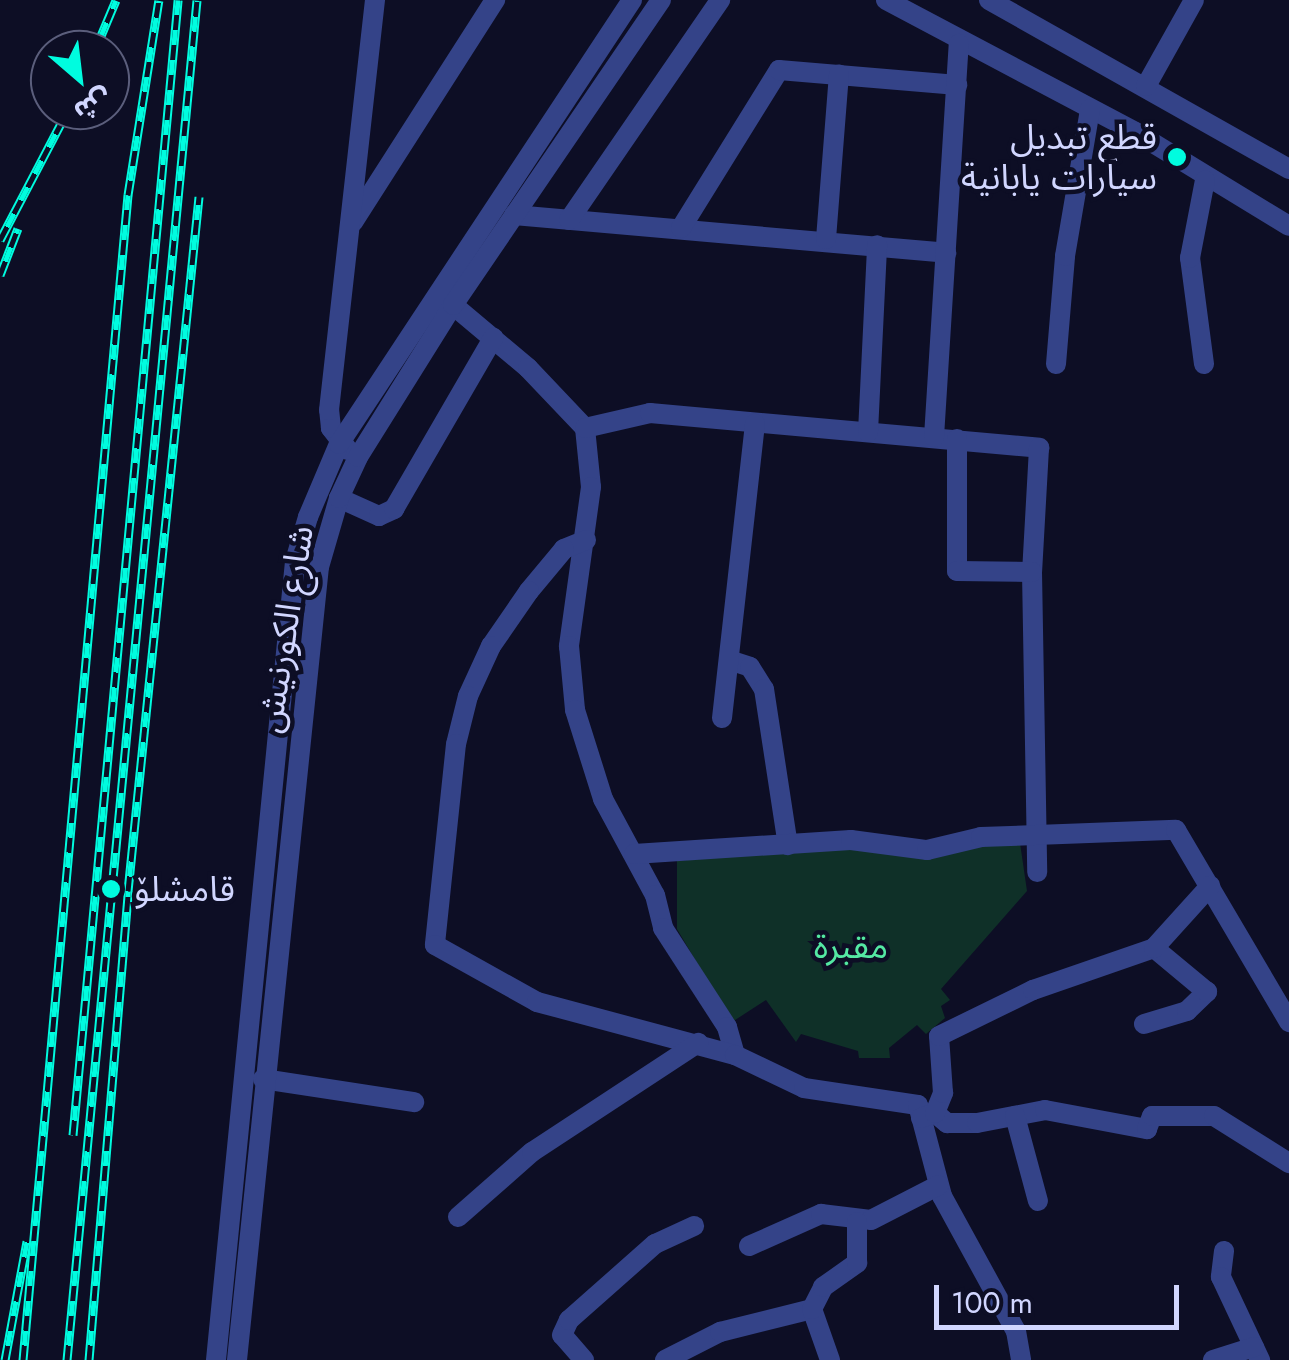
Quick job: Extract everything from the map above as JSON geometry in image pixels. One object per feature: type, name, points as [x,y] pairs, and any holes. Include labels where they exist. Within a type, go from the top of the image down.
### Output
[{"type":"street","points":[[358,456],[339,444],[329,410],[375,0]]},
{"type":"street","points":[[350,227],[495,0]]},
{"type":"street","name":"شارع الكورنيش","points":[[216,1360],[295,561],[339,444],[632,0]]},
{"type":"street","name":"شارع الكورنيش","points":[[237,1360],[319,567],[339,498],[358,456],[453,304],[661,0]]},
{"type":"street","points":[[569,220],[720,0]]},
{"type":"street","points":[[886,0],[959,44],[1090,109],[1204,180],[1289,226]]},
{"type":"street","points":[[989,0],[1289,169]]},
{"type":"street","points":[[1146,86],[1194,0]]},
{"type":"street","points":[[934,437],[959,44]]},
{"type":"street","points":[[681,228],[778,70],[957,84]]},
{"type":"street","points":[[826,239],[840,75]]},
{"type":"street","points":[[1056,364],[1065,256],[1090,109]]},
{"type":"street","points":[[1204,180],[1190,258],[1204,364]]},
{"type":"street","points":[[514,216],[826,239],[946,253]]},
{"type":"street","points":[[868,432],[878,245]]},
{"type":"street","points":[[453,304],[494,338],[584,428],[592,474],[569,646],[575,710],[603,799],[634,854],[663,928],[726,1027],[735,1055]]},
{"type":"street","points":[[339,498],[379,516],[394,509],[494,338]]},
{"type":"street","points":[[584,428],[650,413],[1039,448],[1032,572],[1036,872]]},
{"type":"street","points":[[722,718],[754,424]]},
{"type":"street","points":[[957,439],[957,571],[1032,572]]},
{"type":"street","points":[[586,540],[564,548],[518,605],[468,696],[456,744],[435,945],[537,1002],[640,1034],[698,1043],[735,1055],[804,1088],[918,1105],[928,1115],[947,1123],[1045,1110],[1147,1129],[1152,1116],[1214,1116],[1289,1163]]},
{"type":"street","points":[[729,660],[750,667],[764,689],[788,845]]},
{"type":"street","points":[[634,854],[851,840],[927,850],[1035,834],[1176,830],[1289,1022]]},
{"type":"street","points":[[1022,1360],[1016,1331],[938,1185],[928,1115],[943,1093],[940,1036],[1032,990],[1154,948],[1210,886]]},
{"type":"street","points":[[1144,1024],[1186,1011],[1207,992],[1154,948]]},
{"type":"street","points":[[458,1217],[532,1152],[698,1043]]},
{"type":"street","points":[[264,1079],[414,1102]]},
{"type":"street","points":[[1015,1116],[1038,1201]]},
{"type":"street","points":[[750,1246],[821,1214],[856,1222],[938,1185]]},
{"type":"street","points":[[830,1360],[812,1309],[822,1287],[857,1264],[856,1222]]},
{"type":"street","points":[[584,1360],[562,1336],[569,1320],[655,1244],[694,1226]]},
{"type":"street","points":[[1213,1360],[1257,1354],[1222,1277],[1224,1251]]},
{"type":"street","points":[[664,1360],[720,1332],[812,1309]]},
{"type":"green space","name":"مقبرة","points":[[1020,843],[1027,891],[941,989],[950,1000],[941,1006],[945,1018],[926,1034],[917,1025],[889,1048],[890,1058],[859,1058],[858,1051],[801,1034],[796,1042],[766,1000],[732,1022],[677,929],[677,861],[839,845]]},
{"type":"railway","points":[[103,30],[116,0]]},
{"type":"railway","points":[[23,1360],[128,195],[159,0]]},
{"type":"railway","points":[[73,1135],[178,0]]},
{"type":"railway","points":[[67,1360],[197,0]]},
{"type":"railway","points":[[0,240],[58,130]]},
{"type":"railway","points":[[89,1360],[128,891],[199,197]]},
{"type":"railway","points":[[0,275],[18,228]]},
{"type":"railway","points":[[5,1360],[27,1241]]},
{"type":"place","name":"قطع تبديل سيارات يابانية","points":[[1177,157]]},
{"type":"place","name":"قامشلۆ","points":[[111,889]]}]
